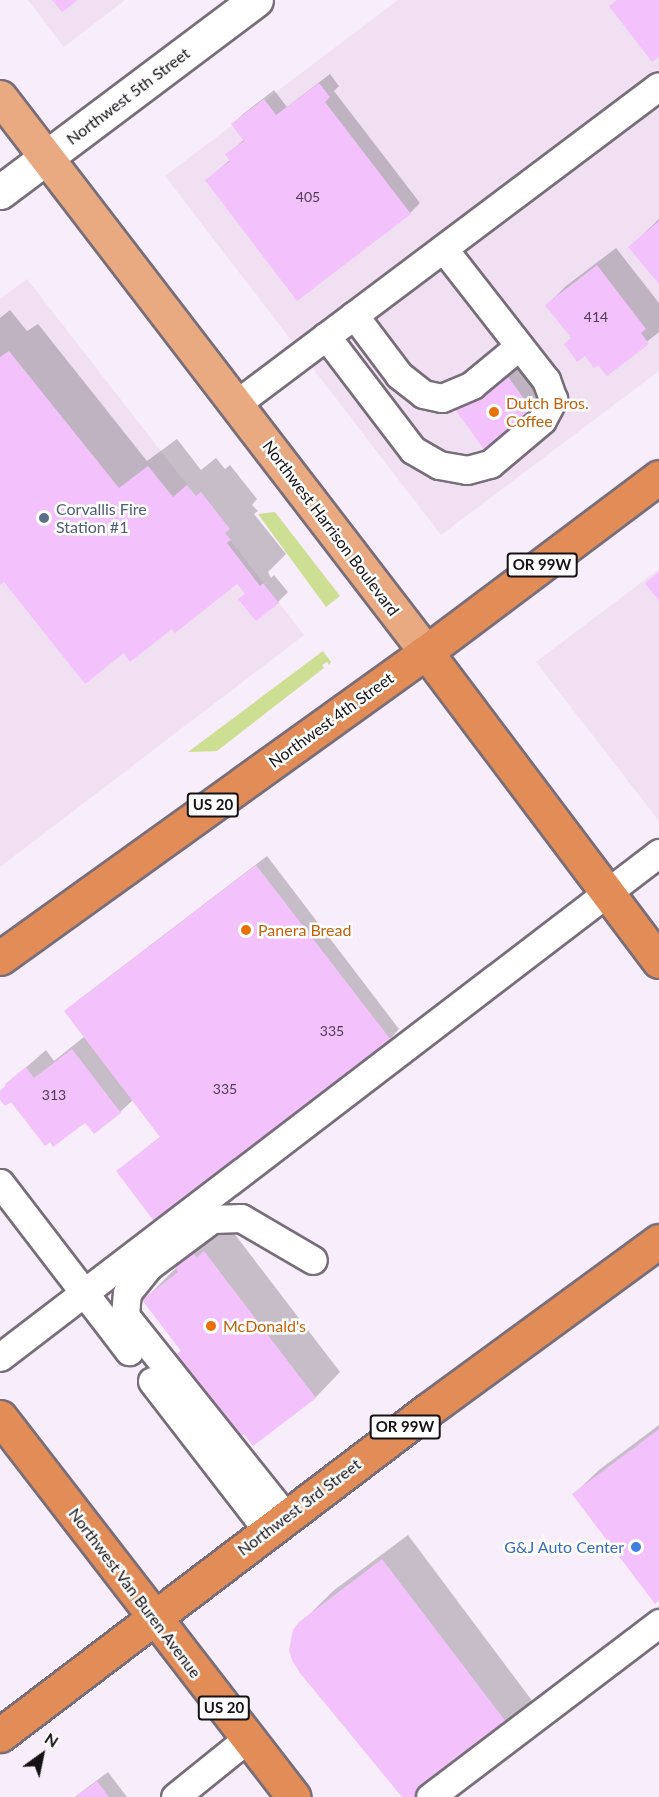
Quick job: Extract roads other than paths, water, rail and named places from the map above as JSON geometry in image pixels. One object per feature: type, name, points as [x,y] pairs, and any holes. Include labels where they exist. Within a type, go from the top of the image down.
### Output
[{"type":"highway","name":"Northwest 4th Street","points":[[0,958],[426,652],[659,477]]},
{"type":"highway","name":"Northwest Harrison Boulevard","points":[[426,652],[659,961]]},
{"type":"highway","name":"Northwest 3rd Street","points":[[0,1735],[277,1524],[659,1240]]},
{"type":"highway","name":"Northwest Van Buren Avenue","points":[[0,1417],[294,1797]]},
{"type":"main road","name":"Northwest Harrison Boulevard","points":[[0,97],[426,652]]},
{"type":"street","name":"Northwest 5th Street","points":[[0,192],[255,0]]},
{"type":"lane","points":[[236,404],[659,86]]},
{"type":"lane","points":[[326,336],[413,450],[439,465],[467,470],[490,464],[542,420],[553,399],[546,380],[443,248]]},
{"type":"lane","points":[[354,315],[399,375],[423,394],[442,398],[472,385],[519,346]]},
{"type":"lane","points":[[0,1357],[659,852]]},
{"type":"lane","points":[[0,1183],[85,1293],[277,1524]]},
{"type":"lane","points":[[277,1524],[125,1315],[127,1293],[149,1266],[212,1219],[241,1218],[313,1260]]},
{"type":"lane","points":[[430,1797],[659,1623]]},
{"type":"lane","points":[[175,1797],[248,1738]]},
{"type":"place","name":"Dutch Bros. Coffee","points":[[494,412]]},
{"type":"place","name":"Corvallis Fire Station #1","points":[[44,518]]},
{"type":"place","name":"Panera Bread","points":[[246,930]]},
{"type":"place","name":"McDonald's","points":[[211,1326]]},
{"type":"place","name":"G&J Auto Center","points":[[636,1547]]}]
